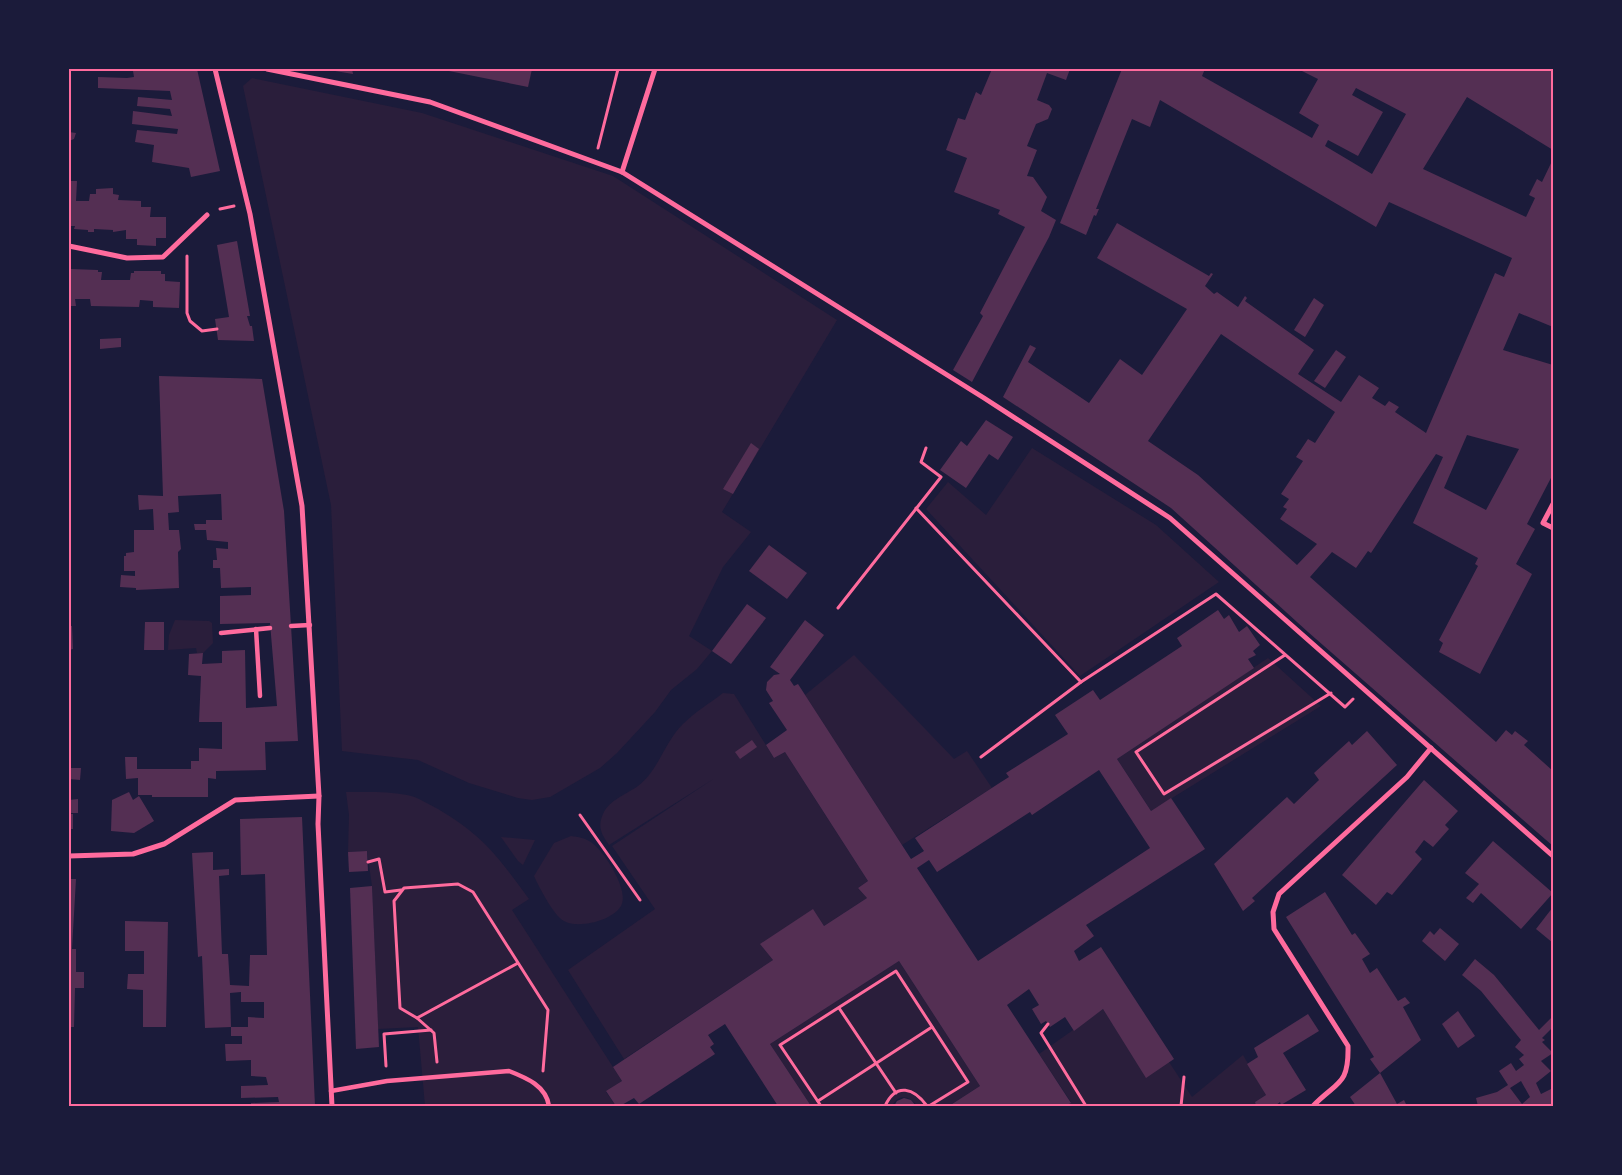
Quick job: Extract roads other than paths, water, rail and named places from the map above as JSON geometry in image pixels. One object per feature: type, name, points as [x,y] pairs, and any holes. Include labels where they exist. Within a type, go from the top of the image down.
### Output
[{"type":"street","points":[[215,69],[246,203],[302,506],[319,796],[318,824],[332,1106]]},
{"type":"street","points":[[267,69],[430,102],[622,172],[984,398],[1170,518],[1553,856]]},
{"type":"street","points":[[622,172],[656,69]]},
{"type":"street","points":[[69,246],[126,258],[163,257],[207,215]]},
{"type":"street","points":[[1553,504],[1543,523],[1553,528]]},
{"type":"street","points":[[291,626],[310,625]]},
{"type":"street","points":[[221,633],[270,628]]},
{"type":"street","points":[[256,630],[260,696]]},
{"type":"street","points":[[1313,1106],[1343,1079],[1349,1066],[1348,1046],[1274,929],[1273,912],[1279,894],[1407,777],[1431,748]]},
{"type":"street","points":[[69,856],[133,854],[164,844],[235,800],[319,796]]},
{"type":"street","points":[[331,1091],[387,1081],[509,1071],[527,1077],[538,1086],[548,1096],[549,1106]]}]
